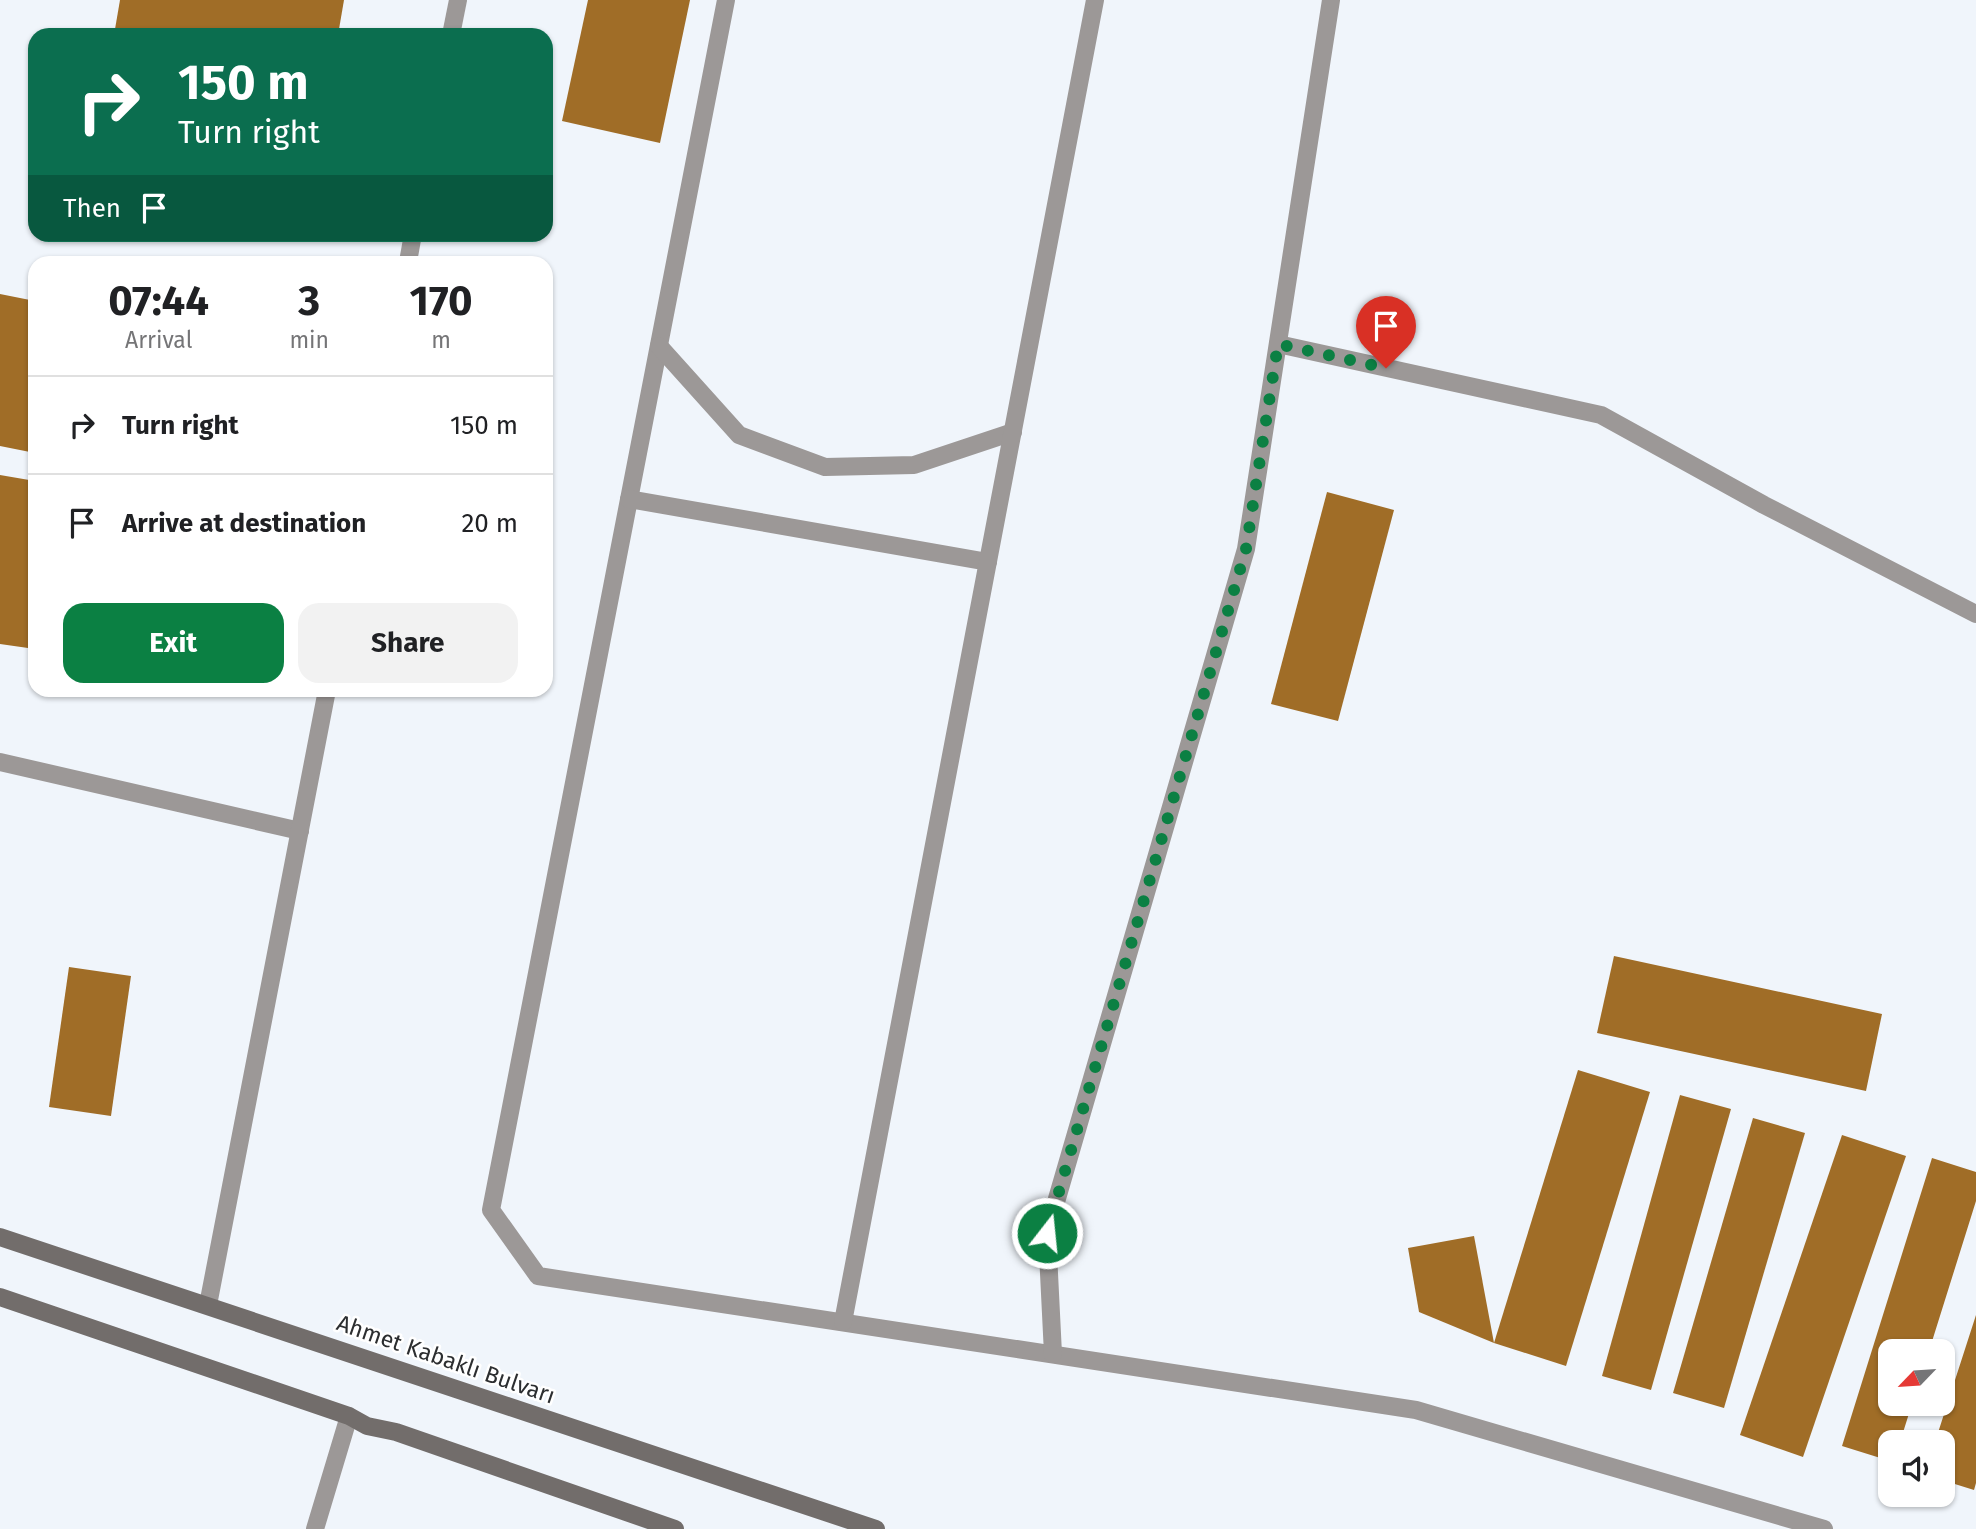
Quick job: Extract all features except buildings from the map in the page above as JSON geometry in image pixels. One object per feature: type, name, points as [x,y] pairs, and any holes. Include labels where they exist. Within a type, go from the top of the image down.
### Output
[{"type":"main road","name":"Ahmet Kabaklı Bulvarı","points":[[0,1237],[876,1529]]},
{"type":"main road","points":[[0,1297],[349,1416],[367,1426],[396,1432],[675,1529]]},
{"type":"street","points":[[453,28],[458,0]]},
{"type":"street","points":[[726,0],[491,1210],[538,1276],[1416,1410],[1824,1529]]},
{"type":"street","points":[[843,1322],[1095,0]]},
{"type":"street","points":[[1053,1354],[1047,1233],[1246,549],[1331,0]]},
{"type":"street","points":[[1278,344],[1601,415],[1764,505],[1976,614]]},
{"type":"street","points":[[659,346],[739,435],[825,467],[914,465],[1013,432]]},
{"type":"street","points":[[629,499],[988,562]]},
{"type":"street","points":[[208,1305],[326,697]]},
{"type":"street","points":[[0,762],[300,831]]},
{"type":"street","points":[[315,1529],[349,1416]]},
{"type":"route","points":[[1047,1233],[1246,549],[1278,344],[1386,368]]}]
